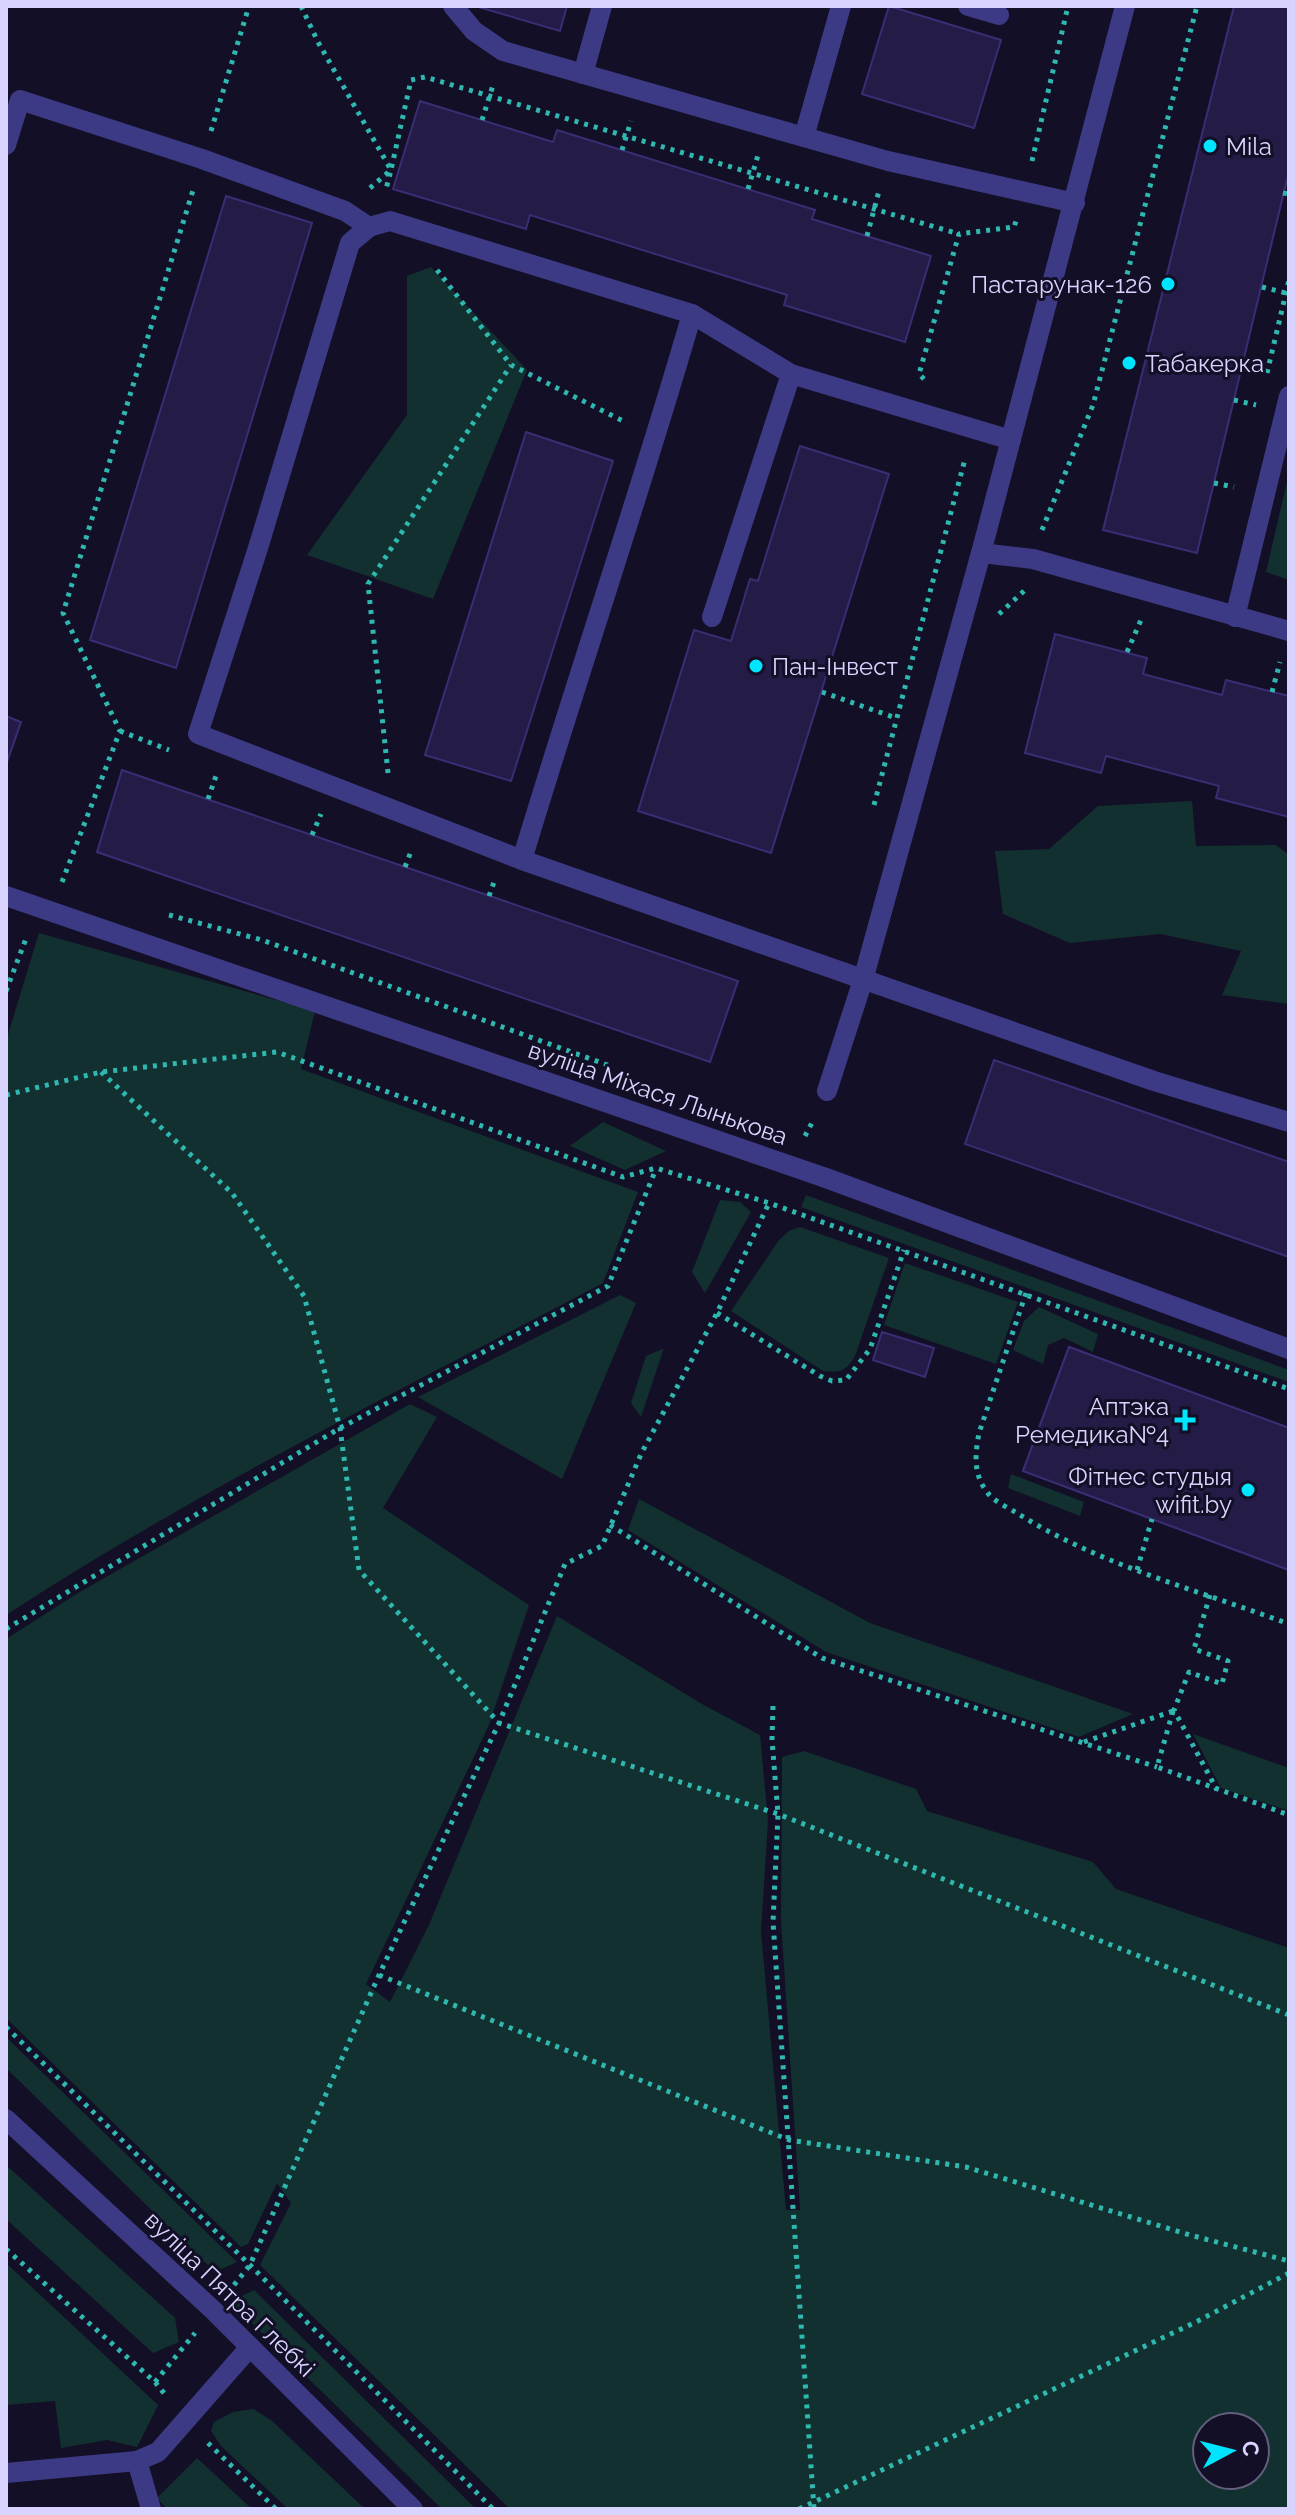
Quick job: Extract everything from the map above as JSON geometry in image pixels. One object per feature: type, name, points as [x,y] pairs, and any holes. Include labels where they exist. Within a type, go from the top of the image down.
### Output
[{"type":"street","points":[[453,6],[474,31],[503,51],[888,161],[1075,203]]},
{"type":"street","points":[[583,74],[602,6]]},
{"type":"street","points":[[804,137],[841,6]]},
{"type":"street","points":[[968,6],[999,15]]},
{"type":"street","points":[[827,1091],[863,980],[981,553],[1125,6]]},
{"type":"street","points":[[6,145],[20,100],[202,159],[345,211],[369,227]]},
{"type":"street","points":[[1011,440],[791,374],[692,314],[390,221],[369,227],[350,243],[198,734],[522,860],[1154,1081],[1289,1122]]},
{"type":"street","points":[[522,860],[557,741],[652,451],[692,314]]},
{"type":"street","points":[[712,617],[791,374]]},
{"type":"street","points":[[1235,617],[1289,396]]},
{"type":"street","points":[[981,553],[1033,559],[1289,631]]},
{"type":"street","name":"вуліца Міхася Лынькова","points":[[6,896],[826,1178],[1289,1349]]},
{"type":"street","name":"вуліца Пятра Глебкі","points":[[6,2119],[213,2310],[413,2509]]},
{"type":"street","points":[[6,2473],[137,2461],[158,2452],[250,2347]]},
{"type":"street","points":[[137,2461],[151,2509]]},
{"type":"path","points":[[61,885],[120,731],[63,613],[249,6]]},
{"type":"path","points":[[391,170],[411,80],[425,77],[959,234],[1014,227],[1068,6]]},
{"type":"path","points":[[990,622],[1031,584],[1033,559],[1045,520],[1093,405],[1197,6]]},
{"type":"path","points":[[867,236],[888,161]]},
{"type":"path","points":[[930,385],[919,374],[959,234]]},
{"type":"path","points":[[1262,287],[1286,293]]},
{"type":"path","points":[[392,809],[368,584],[511,365]]},
{"type":"path","points":[[1234,400],[1259,405]]},
{"type":"path","points":[[874,807],[974,429]]},
{"type":"path","points":[[1214,483],[1238,488]]},
{"type":"path","points":[[822,692],[896,718]]},
{"type":"path","points":[[208,799],[219,768]]},
{"type":"path","points":[[312,835],[323,807]]},
{"type":"path","points":[[47,880],[75,889]]},
{"type":"path","points":[[161,912],[262,940],[614,1067]]},
{"type":"path","points":[[6,1095],[101,1072],[277,1052],[623,1177],[656,1168],[769,1203],[1289,1389]]},
{"type":"path","points":[[101,1072],[232,1193],[304,1296],[340,1428],[359,1570],[499,1723],[778,1814],[1289,2015]]},
{"type":"path","points":[[791,1131],[805,1136]]},
{"type":"path","points":[[6,1629],[340,1428],[608,1286],[656,1168]]},
{"type":"path","points":[[250,2265],[379,1975],[499,1723],[565,1564],[602,1546],[641,1454],[717,1313],[769,1203]]},
{"type":"path","points":[[717,1313],[820,1376],[832,1381],[846,1380],[870,1349],[904,1250]]},
{"type":"path","points":[[1026,1293],[979,1433],[975,1454],[977,1474],[988,1494],[1043,1530],[1137,1570],[1289,1624]]},
{"type":"path","points":[[1137,1570],[1152,1519]]},
{"type":"path","points":[[610,1525],[822,1658],[1157,1767],[1289,1815]]},
{"type":"path","points":[[1157,1767],[1189,1672],[1222,1684],[1228,1661],[1194,1649],[1210,1595]]},
{"type":"path","points":[[773,1706],[772,1740],[778,1814],[773,1922],[814,2506]]},
{"type":"path","points":[[1082,1743],[1174,1710]]},
{"type":"path","points":[[1174,1710],[1217,1790]]},
{"type":"path","points":[[379,1975],[789,2140],[966,2167],[1190,2235],[1289,2261]]},
{"type":"path","points":[[6,2027],[250,2265],[493,2509]]},
{"type":"path","points":[[6,2249],[155,2382],[186,2421],[276,2509]]},
{"type":"path","points":[[799,2509],[814,2506],[1180,2330],[1289,2273]]},
{"type":"green space","points":[[431,267],[527,370],[433,599],[307,555],[407,415],[407,276]]},
{"type":"green space","points":[[1289,473],[1289,580],[1266,572]]},
{"type":"green space","points":[[1192,801],[1196,846],[1276,845],[1289,855],[1289,1004],[1222,995],[1241,951],[1160,934],[1070,943],[1003,914],[995,851],[1049,849],[1098,806]]},
{"type":"green space","points":[[39,933],[315,1011],[301,1069],[638,1192],[603,1283],[226,1483],[78,1569],[6,1615],[6,1041]]},
{"type":"green space","points":[[603,1122],[666,1151],[625,1170],[570,1146]]},
{"type":"green space","points":[[806,1195],[1289,1370],[1289,1382],[801,1207]]},
{"type":"green space","points":[[720,1200],[740,1202],[751,1212],[705,1293],[692,1272]]},
{"type":"green space","points":[[800,1227],[889,1258],[855,1356],[846,1368],[839,1371],[823,1371],[731,1311],[779,1240]]},
{"type":"green space","points":[[905,1263],[1018,1302],[996,1364],[884,1325]]},
{"type":"green space","points":[[620,1295],[636,1303],[562,1479],[418,1397]]},
{"type":"green space","points":[[1039,1307],[1098,1334],[1093,1352],[1064,1338],[1048,1345],[1043,1364],[1013,1350],[1024,1321]]},
{"type":"green space","points":[[664,1348],[641,1417],[631,1403],[646,1356]]},
{"type":"green space","points":[[410,1404],[437,1417],[383,1508],[529,1605],[489,1725],[366,1984],[390,2002],[429,1925],[557,1616],[702,1704],[760,1735],[768,1821],[761,1931],[786,2210],[800,2210],[781,1921],[782,1757],[804,1751],[916,1789],[927,1811],[1093,1862],[1116,1889],[1289,1948],[1289,2509],[510,2509],[260,2265],[291,2203],[277,2183],[248,2244],[241,2247],[6,2018],[6,1639],[78,1593]]},
{"type":"green space","points":[[1011,1474],[1084,1502],[1080,1516],[1008,1488]]},
{"type":"green space","points":[[639,1499],[870,1623],[1133,1714],[1079,1737],[826,1652],[628,1530]]},
{"type":"green space","points":[[1193,1734],[1289,1768],[1289,1811],[1221,1788]]},
{"type":"green space","points":[[6,2037],[237,2262],[215,2272],[6,2068]]},
{"type":"green space","points":[[6,2165],[175,2318],[179,2342],[153,2353],[6,2219]]},
{"type":"green space","points":[[6,2263],[158,2405],[137,2447],[107,2440],[61,2448],[55,2401],[6,2405]]},
{"type":"green space","points":[[254,2290],[476,2509],[442,2509],[230,2302]]},
{"type":"green space","points":[[253,2409],[271,2420],[365,2509],[288,2509],[221,2446],[211,2431],[214,2422],[233,2412]]},
{"type":"green space","points":[[197,2458],[252,2509],[167,2509],[157,2498]]},
{"type":"building","points":[[475,6],[567,6],[560,31]]},
{"type":"building","points":[[889,6],[1001,40],[974,128],[862,94]]},
{"type":"building","points":[[1234,6],[1289,6],[1289,171],[1197,553],[1103,530]]},
{"type":"building","points":[[420,101],[553,142],[557,130],[815,210],[812,219],[931,256],[905,342],[784,305],[787,295],[530,215],[526,229],[393,189]]},
{"type":"building","points":[[226,196],[312,223],[176,668],[90,640]]},
{"type":"building","points":[[526,432],[613,461],[511,781],[425,755]]},
{"type":"building","name":"Пан-Інвест","points":[[800,446],[889,474],[771,853],[638,811],[694,630],[731,641],[750,579],[758,581]]},
{"type":"building","points":[[1055,634],[1147,658],[1143,674],[1222,695],[1226,680],[1289,696],[1289,817],[1216,798],[1219,786],[1106,756],[1101,773],[1025,753]]},
{"type":"building","points":[[6,716],[21,722],[6,765]]},
{"type":"building","points":[[122,770],[738,981],[710,1062],[97,852]]},
{"type":"building","points":[[994,1060],[1289,1162],[1289,1257],[965,1144]]},
{"type":"building","points":[[882,1332],[934,1348],[925,1377],[873,1360]]},
{"type":"building","points":[[1069,1347],[1289,1428],[1289,1570],[1023,1471]]},
{"type":"building","points":[[1069,1347],[1289,1428],[1289,1570],[1023,1471]]},
{"type":"place","name":"Mila","points":[[1210,146]]},
{"type":"place","name":"Пастарунак-126","points":[[1168,284]]},
{"type":"place","name":"Табакерка","points":[[1129,363]]},
{"type":"place","name":"Пан-Інвест","points":[[756,666]]},
{"type":"place","name":"Аптэка Ремедика№4","points":[[1185,1420]]},
{"type":"place","name":"Фітнес студыя wifit.by","points":[[1248,1490]]}]
